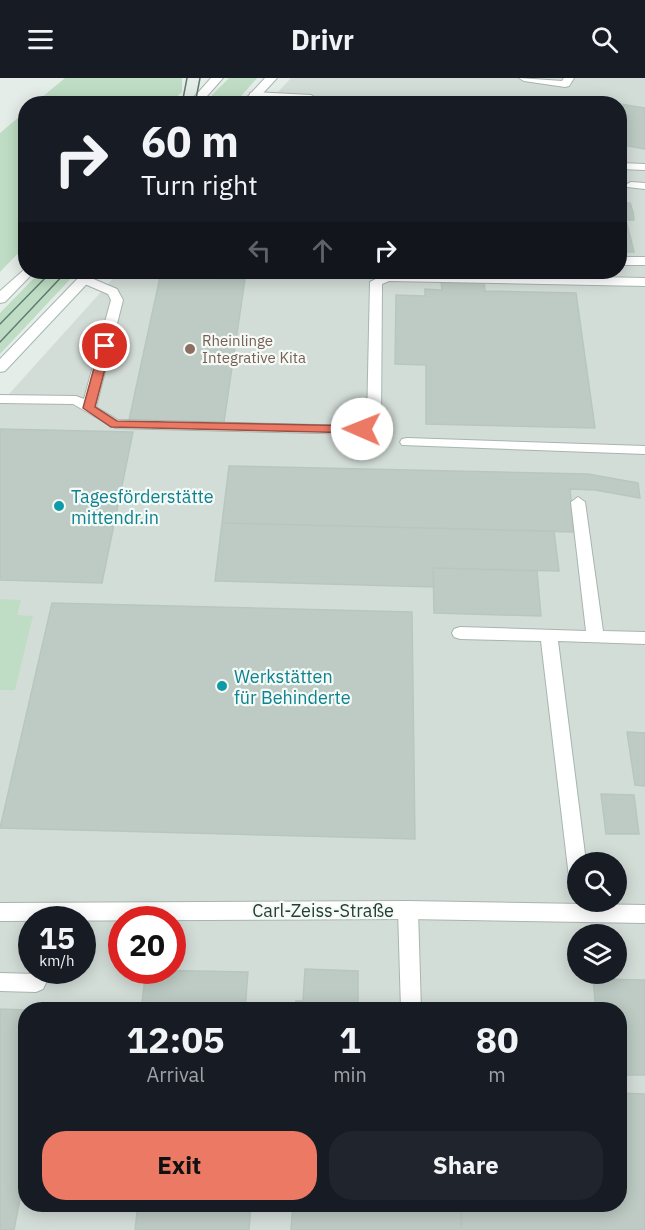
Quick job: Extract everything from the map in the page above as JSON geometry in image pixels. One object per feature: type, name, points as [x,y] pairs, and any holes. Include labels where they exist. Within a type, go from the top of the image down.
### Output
[{"type":"street","points":[[200,96],[217,78]]},
{"type":"street","points":[[253,96],[271,78]]},
{"type":"street","points":[[0,298],[20,279]]},
{"type":"street","points":[[0,368],[83,279]]},
{"type":"street","name":"Carl-Zeiss-Straße","points":[[0,912],[567,907]]},
{"type":"street","name":"Carl-Zeiss-Straße","points":[[627,912],[645,914]]},
{"type":"lane","points":[[524,78],[565,84],[569,78]]},
{"type":"lane","points":[[627,166],[645,167]]},
{"type":"lane","points":[[631,185],[645,186]]},
{"type":"lane","points":[[627,261],[645,261]]},
{"type":"lane","points":[[89,408],[117,300],[113,292],[93,279]]},
{"type":"lane","points":[[0,399],[76,400],[115,424],[362,429],[374,423],[375,282],[382,279]]},
{"type":"lane","points":[[490,279],[645,282]]},
{"type":"lane","points":[[407,442],[645,450]]},
{"type":"lane","points":[[578,502],[595,636]]},
{"type":"lane","points":[[460,633],[645,638]]},
{"type":"lane","points":[[549,636],[575,852]]},
{"type":"lane","points":[[408,910],[411,1002]]},
{"type":"lane","points":[[0,982],[18,982]]},
{"type":"shaded area","points":[[291,78],[645,78],[645,1230],[0,1230],[0,404],[113,279],[627,279],[627,96],[274,96]]},
{"type":"green space","points":[[65,78],[182,78],[182,92],[178,96],[43,96]]},
{"type":"green space","points":[[229,78],[257,78],[241,96],[211,96]]},
{"type":"green space","points":[[18,118],[18,253],[0,272],[0,133]]},
{"type":"green space","points":[[33,279],[70,279],[0,354],[0,313]]},
{"type":"green space","points":[[0,599],[21,600],[17,615],[33,616],[15,690],[0,690]]},
{"type":"building","points":[[627,105],[645,108],[645,149],[627,146]]},
{"type":"building","points":[[627,203],[630,203],[634,220],[627,220]]},
{"type":"building","points":[[627,224],[634,252],[627,252]]},
{"type":"building","name":"Rheinlinge Integrative Kita","points":[[160,279],[245,279],[224,422],[129,420]]},
{"type":"building","points":[[441,281],[484,282],[485,291],[576,293],[595,428],[426,424],[426,365],[395,364],[396,295],[425,296],[425,289],[442,290]]},
{"type":"building","name":"Tagesförderstätte mittendr.in","points":[[0,429],[133,432],[102,583],[0,580]]},
{"type":"building","points":[[229,466],[588,474],[638,483],[640,498],[595,490],[570,489],[574,532],[222,523]]},
{"type":"building","points":[[222,523],[554,531],[559,571],[433,568],[434,587],[215,581]]},
{"type":"building","points":[[433,568],[537,571],[541,616],[434,613]]},
{"type":"building","name":"Werkstätten für Behinderte","points":[[52,603],[412,612],[415,839],[0,828]]},
{"type":"building","points":[[627,732],[645,733],[645,786],[635,785]]},
{"type":"building","points":[[601,794],[634,795],[639,834],[606,834]]},
{"type":"building","points":[[305,969],[358,971],[358,1002],[296,1002],[303,1001]]},
{"type":"building","points":[[186,971],[248,972],[246,1002],[142,1002],[144,984],[186,984]]},
{"type":"building","points":[[627,980],[645,980],[645,1075],[627,1075],[627,1002],[595,1002],[593,984],[627,984]]},
{"type":"building","points":[[0,1009],[18,1010],[18,1209],[14,1230],[0,1230]]},
{"type":"building","points":[[627,1093],[645,1094],[645,1230],[462,1230],[461,1212],[627,1212]]},
{"type":"building","points":[[137,1212],[250,1212],[249,1230],[135,1230]]},
{"type":"building","points":[[292,1212],[461,1212],[461,1230],[291,1230]]},
{"type":"tram line","points":[[184,96],[187,78]]},
{"type":"tram line","points":[[197,96],[200,78]]},
{"type":"tram line","points":[[0,324],[44,279]]},
{"type":"tram line","points":[[0,342],[59,279]]},
{"type":"place","name":"Rheinlinge Integrative Kita","points":[[190,349]]},
{"type":"place","name":"Tagesförderstätte mittendr.in","points":[[59,506]]},
{"type":"place","name":"Werkstätten für Behinderte","points":[[222,686]]},
{"type":"route","points":[[105,346],[89,408],[115,424],[362,429]]}]
